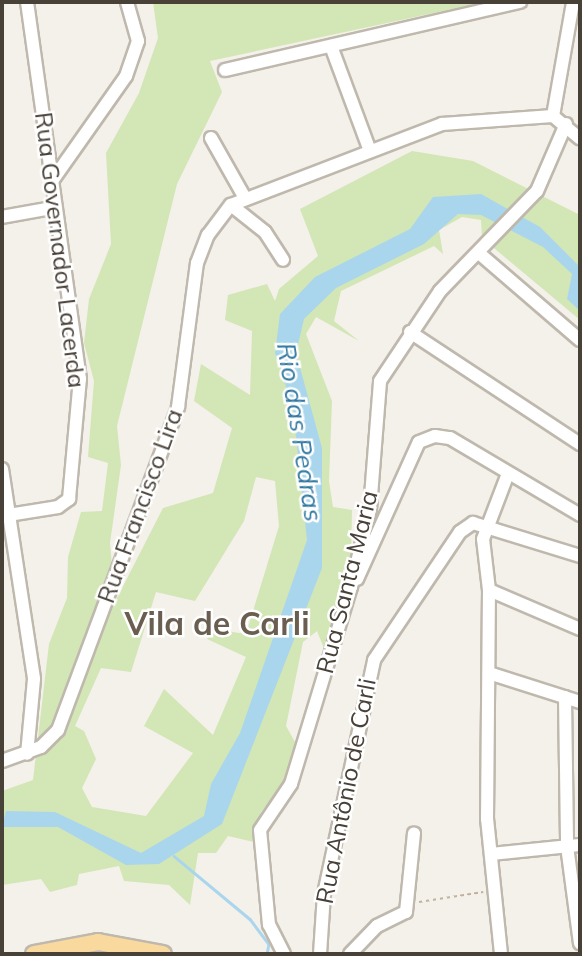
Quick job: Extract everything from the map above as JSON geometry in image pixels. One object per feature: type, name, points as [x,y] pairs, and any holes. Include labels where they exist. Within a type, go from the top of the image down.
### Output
[{"type":"main road","points":[[34,954],[98,942],[163,954]]},
{"type":"street","name":"Rua Governador Lacerda","points":[[6,516],[69,499],[80,379],[52,208],[52,181],[27,2]]},
{"type":"street","points":[[52,181],[126,76],[138,41],[127,2]]},
{"type":"street","points":[[225,70],[520,2]]},
{"type":"street","points":[[573,2],[553,116],[566,124],[580,139]]},
{"type":"street","points":[[331,46],[369,148]]},
{"type":"street","name":"Rua Francisco Lira","points":[[27,754],[58,730],[178,407],[197,263],[208,235],[231,205],[369,148],[477,118],[553,116]]},
{"type":"street","name":"Rua Santa Maria","points":[[284,954],[269,925],[260,831],[291,784],[351,587],[370,509],[375,399],[410,332],[537,191],[566,124]]},
{"type":"street","points":[[211,138],[245,198]]},
{"type":"street","points":[[231,205],[265,232],[283,260]]},
{"type":"street","points":[[2,217],[52,208]]},
{"type":"street","points":[[480,254],[580,340]]},
{"type":"street","points":[[410,332],[580,444]]},
{"type":"street","points":[[351,587],[372,556],[419,442],[450,438],[507,476],[580,516]]},
{"type":"street","points":[[2,469],[6,516],[34,679],[27,754],[2,761]]},
{"type":"street","points":[[501,954],[491,855],[489,590],[483,570],[488,523],[507,476]]},
{"type":"street","points":[[488,523],[580,556]]},
{"type":"street","name":"Rua Antônio de Carli","points":[[320,954],[324,894],[374,660],[460,532],[488,523]]},
{"type":"street","points":[[489,590],[580,629]]},
{"type":"street","points":[[489,673],[580,702]]},
{"type":"street","points":[[565,697],[580,943]]},
{"type":"street","points":[[350,954],[377,926],[407,912],[414,834]]},
{"type":"street","points":[[491,855],[574,846]]},
{"type":"path","points":[[408,904],[495,890]]},
{"type":"green space","points":[[153,2],[485,2],[210,61],[222,92],[177,184],[117,426],[121,465],[110,543],[115,602],[163,508],[213,493],[232,428],[194,401],[201,364],[250,395],[252,331],[225,320],[228,295],[267,284],[275,301],[279,289],[318,256],[300,209],[412,151],[473,161],[580,215],[580,320],[482,238],[481,220],[462,217],[439,230],[443,254],[434,246],[341,291],[334,321],[359,341],[316,317],[306,334],[332,401],[329,481],[333,507],[352,510],[351,560],[327,656],[317,631],[303,642],[286,726],[295,742],[290,776],[261,812],[254,842],[228,836],[216,853],[198,853],[190,905],[169,885],[124,881],[119,866],[79,874],[77,885],[50,892],[41,879],[2,885],[2,791],[33,780],[49,644],[67,598],[68,557],[81,512],[102,511],[108,463],[88,457],[94,381],[84,343],[89,299],[111,244],[106,153],[139,93],[158,38]],"holes":[[[256,477],[275,481],[279,526],[246,634],[212,629],[207,639],[246,657],[213,735],[164,689],[144,726],[193,753],[146,816],[92,807],[82,788],[96,759],[84,731],[75,726],[101,668],[131,672],[156,592],[195,601],[244,521]]]},
{"type":"water","name":"Rio das Pedras","points":[[481,194],[540,227],[580,267],[580,311],[567,299],[572,274],[543,247],[481,215],[458,214],[424,244],[336,288],[304,319],[296,353],[322,448],[322,568],[222,824],[159,864],[126,865],[58,827],[2,827],[6,811],[55,812],[141,853],[204,816],[211,784],[240,733],[307,540],[293,408],[275,353],[280,314],[315,277],[410,229],[433,197]]},
{"type":"waterway","points":[[174,856],[250,919],[269,944],[267,954]]},
{"type":"district","name":"Vila de Carli","points":[[217,623]]}]
